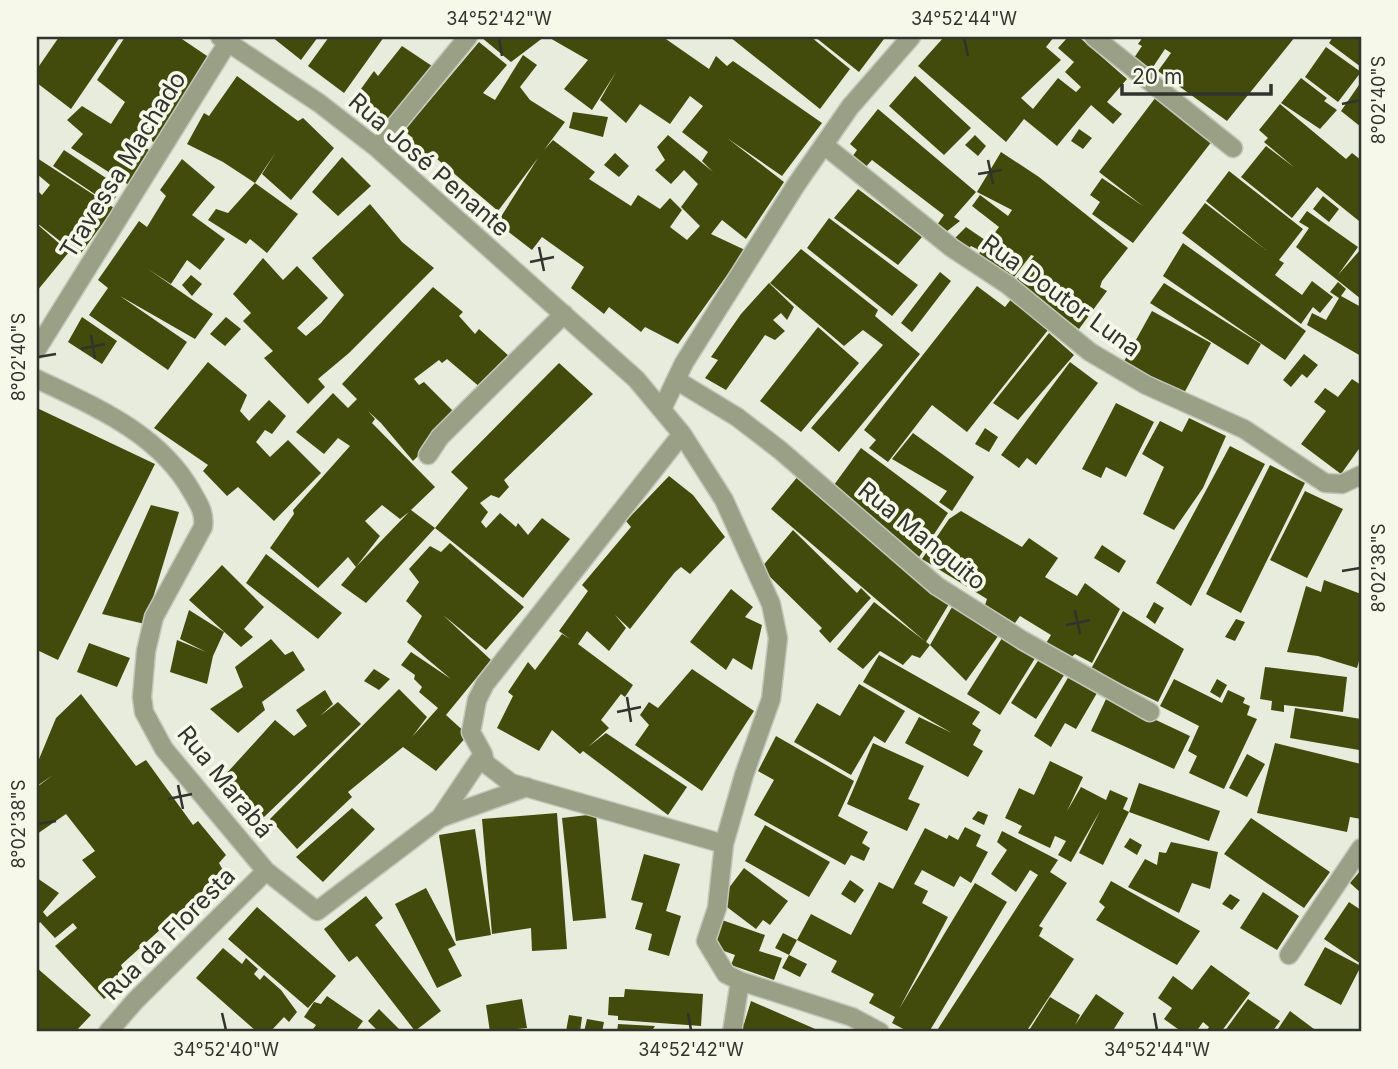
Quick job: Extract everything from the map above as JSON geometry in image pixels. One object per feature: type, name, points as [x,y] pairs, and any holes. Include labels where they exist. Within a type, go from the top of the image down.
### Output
[{"type":"street","points":[[377,148],[468,37]]},
{"type":"street","points":[[663,409],[676,380],[738,278],[849,107],[911,37]]},
{"type":"street","points":[[1094,37],[1233,148]]},
{"type":"street","name":"Rua José Penante","points":[[224,39],[319,103],[377,148],[565,314],[636,379],[663,409],[712,479],[771,604],[778,638],[771,699],[744,775],[724,844],[717,908],[706,941],[726,974],[740,981]]},
{"type":"street","name":"Travessa Machado","points":[[37,349],[224,39]]},
{"type":"street","name":"Rua Doutor Luna","points":[[824,145],[952,248],[1008,285],[1090,352],[1146,385],[1244,429],[1325,482],[1342,484],[1361,475]]},
{"type":"street","points":[[428,455],[440,437],[565,314]]},
{"type":"street","name":"Rua Marabá","points":[[37,379],[129,426],[159,450],[185,480],[200,506],[204,518],[203,527],[154,617],[146,651],[142,696],[144,712],[164,749],[266,871],[317,911],[440,818]]},
{"type":"street","name":"Rua Manguito","points":[[676,380],[737,417],[780,450],[937,586],[1022,640],[1150,712]]},
{"type":"street","points":[[682,434],[485,684],[477,699],[471,732],[483,754],[485,764],[511,783],[724,844]]},
{"type":"street","points":[[440,818],[483,754]]},
{"type":"street","points":[[440,818],[527,787]]},
{"type":"street","points":[[1289,954],[1361,848]]},
{"type":"street","name":"Rua da Floresta","points":[[108,1032],[135,1001],[266,871]]},
{"type":"street","points":[[732,1032],[740,981],[852,1017],[880,1032]]},
{"type":"building","points":[[59,37],[120,37],[71,109],[37,83],[37,69]]},
{"type":"building","points":[[125,37],[179,37],[210,58],[154,142],[132,133],[146,140],[143,146],[151,151],[129,185],[71,148],[83,134],[67,120],[82,106],[111,124],[125,102],[97,80]]},
{"type":"building","points":[[272,37],[318,37],[301,60]]},
{"type":"building","points":[[329,37],[384,37],[344,93],[308,66]]},
{"type":"building","points":[[481,37],[544,37],[511,62]]},
{"type":"building","points":[[548,37],[663,37],[709,69],[716,56],[727,66],[733,61],[822,123],[782,176],[727,138],[784,182],[746,239],[722,220],[711,234],[745,250],[678,344],[645,327],[641,332],[609,307],[604,314],[571,288],[584,267],[542,237],[532,250],[497,223],[538,158],[498,211],[430,153],[425,159],[408,145],[413,138],[404,131],[479,42],[507,65],[483,93],[495,100],[523,55],[537,65],[520,87],[530,100],[565,122],[544,150],[553,140],[595,172],[589,179],[631,206],[638,195],[660,209],[670,198],[682,210],[670,227],[687,240],[700,226],[681,207],[698,184],[684,170],[671,184],[655,170],[665,160],[657,147],[668,135],[713,172],[702,161],[708,152],[682,132],[703,106],[690,96],[670,124],[640,104],[626,123],[600,100],[616,72],[592,110],[564,89],[588,60]]},
{"type":"building","points":[[730,37],[811,37],[850,69],[820,109]]},
{"type":"building","points":[[815,37],[881,37],[884,39],[859,72]]},
{"type":"building","points":[[944,37],[1054,37],[1046,47],[1061,60],[1021,98],[1033,109],[1058,78],[1076,92],[1081,87],[1065,72],[1074,62],[1058,48],[1068,37],[1079,37],[1127,79],[1107,102],[1122,114],[1113,124],[1091,105],[1057,146],[1024,119],[1006,142],[918,66]]},
{"type":"building","points":[[1143,37],[1295,37],[1227,121],[1158,71],[1171,53],[1165,49],[1151,70],[1134,58],[1142,46],[1138,44]]},
{"type":"building","points":[[1333,37],[1361,37],[1361,67],[1329,43]]},
{"type":"building","points":[[402,46],[435,68],[386,131],[350,104],[374,71],[378,76]]},
{"type":"building","points":[[1326,47],[1361,72],[1338,102],[1305,77]]},
{"type":"building","points":[[237,76],[298,121],[303,118],[334,148],[291,200],[262,174],[276,152],[255,183],[223,162],[187,144],[204,113],[209,116]]},
{"type":"building","points":[[915,76],[971,128],[944,155],[889,106]]},
{"type":"building","points":[[1301,78],[1327,98],[1324,101],[1337,110],[1320,129],[1281,103]]},
{"type":"building","points":[[1361,82],[1361,127],[1341,111]]},
{"type":"building","points":[[1159,93],[1216,136],[1133,243],[1092,214],[1100,202],[1090,195],[1102,178],[1143,206],[1099,172]]},
{"type":"building","points":[[1280,104],[1346,159],[1352,153],[1361,160],[1359,221],[1317,187],[1292,218],[1241,177],[1266,146],[1295,168],[1264,142],[1268,138],[1259,130]]},
{"type":"building","points":[[878,109],[976,192],[954,217],[960,221],[946,232],[937,225],[944,215],[872,160],[863,170],[850,160],[857,150],[850,144]]},
{"type":"building","points":[[573,112],[608,117],[603,137],[569,128]]},
{"type":"building","points":[[1079,129],[1092,138],[1083,149],[1071,141]]},
{"type":"building","points":[[975,135],[986,146],[978,156],[965,145]]},
{"type":"building","points":[[64,150],[121,188],[111,205],[53,166]]},
{"type":"building","points":[[1001,152],[1039,177],[1128,248],[1102,281],[1100,287],[1107,291],[1079,329],[1014,283],[1034,256],[1031,255],[1011,281],[977,256],[999,227],[972,206],[980,195],[1008,216],[1012,210],[977,192]]},
{"type":"building","points":[[615,153],[629,166],[619,177],[604,165]]},
{"type":"building","points":[[342,157],[371,186],[338,216],[312,192]]},
{"type":"building","points":[[37,158],[114,208],[79,256],[37,223],[37,190],[42,195],[50,185],[37,174]]},
{"type":"building","points":[[182,159],[215,187],[192,215],[225,239],[200,270],[187,260],[171,284],[148,269],[213,314],[195,339],[120,296],[187,342],[168,370],[89,315],[108,288],[98,280],[139,221],[147,227],[166,196],[160,190]]},
{"type":"building","points":[[1229,171],[1303,229],[1279,260],[1284,263],[1275,275],[1302,295],[1312,281],[1333,297],[1320,313],[1313,307],[1301,324],[1182,233],[1205,203],[1266,250],[1206,201]]},
{"type":"building","points":[[255,183],[298,214],[267,253],[250,239],[246,244],[208,220],[216,209],[228,213]]},
{"type":"building","points":[[858,189],[922,237],[898,265],[834,218]]},
{"type":"building","points":[[1323,196],[1339,209],[1329,222],[1313,209]]},
{"type":"building","points":[[370,204],[402,242],[434,268],[349,353],[318,379],[325,387],[308,404],[264,358],[273,351],[243,321],[251,313],[233,294],[263,258],[283,280],[297,266],[328,298],[297,328],[306,336],[321,323],[344,295],[312,258]]},
{"type":"building","points":[[1307,211],[1358,247],[1338,275],[1361,249],[1361,299],[1296,247],[1309,228],[1299,222]]},
{"type":"building","points":[[829,218],[918,285],[892,316],[807,248]]},
{"type":"building","points":[[37,224],[69,252],[37,291]]},
{"type":"building","points":[[966,227],[988,242],[979,250],[971,246],[966,251],[953,240]]},
{"type":"building","points":[[1183,243],[1306,331],[1285,360],[1163,276]]},
{"type":"building","points":[[801,249],[878,310],[875,316],[920,354],[839,452],[811,428],[883,345],[863,330],[844,346],[770,283]]},
{"type":"building","points":[[940,272],[951,281],[912,332],[901,323]]},
{"type":"building","points":[[191,275],[202,284],[192,296],[182,285]]},
{"type":"building","points":[[1338,282],[1346,289],[1341,296],[1361,307],[1361,356],[1307,325],[1312,313],[1326,320],[1339,298],[1330,292]]},
{"type":"building","points":[[769,283],[794,307],[787,320],[781,313],[773,320],[785,331],[775,340],[765,335],[726,390],[705,378],[718,360],[711,357],[741,314]]},
{"type":"building","points":[[1164,283],[1261,344],[1248,365],[1150,303]]},
{"type":"building","points":[[977,286],[1005,307],[1012,298],[1048,330],[967,432],[932,405],[888,462],[869,448],[876,440],[864,430]]},
{"type":"building","points":[[433,287],[463,312],[459,316],[475,334],[479,329],[511,358],[481,388],[447,359],[442,363],[439,360],[414,379],[419,385],[424,382],[458,416],[413,461],[368,411],[375,419],[372,423],[435,487],[411,510],[435,528],[366,603],[341,585],[356,567],[348,557],[318,588],[270,548],[294,514],[293,510],[350,446],[338,438],[324,454],[296,432],[333,393],[348,408],[357,399],[342,384]],"holes":[[[382,505],[400,519],[409,512],[356,567],[380,536],[365,521]]]},
{"type":"building","points":[[1152,311],[1211,343],[1182,397],[1122,365]]},
{"type":"building","points":[[82,317],[117,341],[102,364],[68,342]]},
{"type":"building","points":[[226,317],[241,329],[225,346],[210,334]]},
{"type":"building","points":[[818,327],[859,363],[801,432],[760,401]]},
{"type":"building","points":[[1049,333],[1074,355],[1018,420],[993,403]]},
{"type":"building","points":[[1304,354],[1318,365],[1307,378],[1302,374],[1291,387],[1283,380]]},
{"type":"building","points":[[208,362],[247,395],[240,411],[249,421],[269,400],[286,416],[272,434],[265,430],[256,442],[270,457],[288,440],[321,473],[274,521],[238,487],[227,496],[203,471],[208,465],[154,428]]},
{"type":"building","points":[[1070,362],[1098,383],[1036,465],[1027,458],[1019,468],[1001,455]]},
{"type":"building","points":[[559,363],[593,394],[504,480],[509,487],[499,498],[491,495],[480,503],[488,512],[481,522],[486,528],[500,513],[516,527],[518,523],[528,535],[542,518],[570,539],[523,598],[435,528],[468,488],[451,472]]},
{"type":"building","points":[[1352,379],[1361,385],[1361,446],[1341,474],[1301,444],[1326,411],[1314,402],[1325,388],[1338,397]]},
{"type":"building","points":[[1116,403],[1154,422],[1126,477],[1106,467],[1101,478],[1082,469]]},
{"type":"building","points":[[37,408],[155,464],[58,660],[37,650]]},
{"type":"building","points":[[1189,418],[1226,436],[1203,488],[1174,530],[1143,514],[1164,467],[1142,454],[1160,421],[1182,432]]},
{"type":"building","points":[[985,428],[998,437],[989,452],[975,444]]},
{"type":"building","points":[[913,433],[974,477],[952,511],[939,502],[947,491],[892,459]]},
{"type":"building","points":[[1230,446],[1265,464],[1191,606],[1156,583]]},
{"type":"building","points":[[861,448],[948,513],[917,560],[831,489]]},
{"type":"building","points":[[1270,465],[1305,483],[1241,613],[1206,594]]},
{"type":"building","points":[[799,475],[949,604],[926,642],[771,509]]},
{"type":"building","points":[[669,476],[693,495],[725,537],[690,574],[681,567],[675,572],[630,629],[615,615],[626,628],[609,651],[587,631],[578,644],[633,685],[625,697],[621,694],[601,720],[609,728],[588,747],[606,733],[687,787],[668,815],[583,751],[580,754],[552,730],[539,751],[497,728],[513,696],[508,692],[528,662],[535,670],[562,634],[570,639],[559,631],[588,591],[582,585],[631,527],[626,521]]},
{"type":"building","points":[[1305,491],[1343,509],[1307,578],[1270,560]]},
{"type":"building","points":[[151,505],[179,512],[145,624],[102,614]]},
{"type":"building","points":[[961,511],[1022,547],[1029,538],[1058,558],[1045,577],[1077,596],[1085,583],[1120,609],[1092,663],[1075,654],[1068,660],[1045,645],[1051,635],[1020,616],[1015,623],[985,605],[987,599],[922,559],[949,519]]},
{"type":"building","points":[[793,530],[857,593],[861,588],[871,598],[830,643],[819,631],[822,628],[761,568]]},
{"type":"building","points":[[450,543],[524,607],[486,650],[443,615],[491,660],[446,715],[468,735],[436,771],[403,747],[348,792],[352,797],[297,849],[270,819],[399,689],[427,717],[412,737],[438,708],[419,692],[422,687],[414,679],[415,675],[401,665],[411,652],[451,679],[407,642],[422,616],[406,601],[419,582],[409,569],[430,546],[441,552]]},
{"type":"building","points":[[1102,545],[1126,561],[1119,573],[1094,558]]},
{"type":"building","points":[[266,554],[342,613],[318,639],[246,583]]},
{"type":"building","points":[[222,565],[264,607],[244,629],[253,637],[241,647],[189,600]]},
{"type":"building","points":[[1324,580],[1361,594],[1361,654],[1357,668],[1318,656],[1287,652],[1306,586],[1321,592]]},
{"type":"building","points":[[731,589],[753,607],[745,617],[762,625],[752,670],[733,658],[726,670],[690,642]]},
{"type":"building","points":[[874,602],[930,645],[920,658],[912,655],[903,665],[880,651],[863,669],[837,649]]},
{"type":"building","points":[[955,602],[1001,632],[966,681],[930,645]]},
{"type":"building","points":[[1154,602],[1164,608],[1155,624],[1146,617]]},
{"type":"building","points":[[189,610],[224,632],[213,656],[207,684],[170,672],[177,640],[206,652],[180,639]]},
{"type":"building","points":[[1123,611],[1184,649],[1158,702],[1091,669]]},
{"type":"building","points":[[1236,619],[1245,622],[1235,641],[1225,637]]},
{"type":"building","points":[[1004,635],[1037,655],[1000,715],[967,694]]},
{"type":"building","points":[[271,639],[285,655],[293,651],[305,670],[262,702],[265,710],[238,733],[210,709],[243,687],[235,667]]},
{"type":"building","points":[[89,643],[130,658],[117,687],[77,672]]},
{"type":"building","points":[[879,655],[980,712],[972,724],[981,730],[973,745],[983,751],[968,777],[905,743],[919,717],[952,733],[863,682]]},
{"type":"building","points":[[1041,656],[1066,672],[1036,719],[1011,703]]},
{"type":"building","points":[[1265,667],[1347,677],[1343,712],[1284,705],[1284,712],[1271,710],[1272,701],[1260,699]]},
{"type":"building","points":[[374,669],[390,679],[379,690],[364,681]]},
{"type":"building","points":[[692,669],[754,711],[702,791],[635,745],[649,725],[640,715],[649,702],[658,708]]},
{"type":"building","points":[[1069,676],[1097,693],[1076,729],[1065,723],[1051,747],[1034,736]]},
{"type":"building","points":[[1174,679],[1222,703],[1228,690],[1245,698],[1243,703],[1250,706],[1247,715],[1257,719],[1224,789],[1189,773],[1197,756],[1188,751],[1199,726],[1160,706]]},
{"type":"building","points":[[1217,679],[1227,685],[1220,698],[1210,692]]},
{"type":"building","points":[[859,684],[905,711],[885,743],[874,736],[851,775],[794,742],[817,703],[840,716]]},
{"type":"building","points":[[325,690],[333,704],[320,716],[338,702],[361,724],[263,818],[241,791],[232,802],[216,785],[275,720],[294,736],[307,726],[296,710]]},
{"type":"building","points":[[81,694],[136,766],[146,760],[193,825],[198,821],[226,855],[219,863],[224,872],[121,965],[127,979],[104,999],[55,946],[77,928],[73,923],[55,938],[40,922],[37,926],[37,878],[59,893],[43,912],[47,917],[96,877],[82,860],[95,851],[66,814],[37,834],[37,787],[53,775],[37,786],[37,764],[56,718]]},
{"type":"building","points":[[1107,697],[1190,736],[1174,769],[1091,731]]},
{"type":"building","points":[[1295,708],[1361,719],[1359,750],[1290,738]]},
{"type":"building","points":[[776,736],[854,781],[838,816],[868,832],[862,843],[870,848],[864,861],[851,855],[845,865],[754,815],[774,780],[758,771]]},
{"type":"building","points":[[873,743],[924,766],[908,799],[920,804],[907,831],[847,804]]},
{"type":"building","points":[[1275,743],[1361,764],[1361,819],[1350,817],[1347,832],[1257,813]]},
{"type":"building","points":[[1247,754],[1265,764],[1247,797],[1229,788]]},
{"type":"building","points":[[1050,761],[1083,777],[1067,811],[1081,787],[1106,800],[1110,790],[1128,798],[1123,809],[1129,812],[1103,865],[1079,853],[1100,811],[1071,862],[1058,855],[1066,841],[1055,836],[1050,848],[1018,833],[1022,826],[1005,818],[1019,788],[1034,795]]},
{"type":"building","points":[[1139,783],[1220,811],[1209,841],[1129,812]]},
{"type":"building","points":[[352,808],[375,829],[323,882],[296,857]]},
{"type":"building","points":[[978,811],[988,815],[984,825],[972,819]]},
{"type":"building","points":[[557,813],[567,949],[532,951],[531,928],[492,934],[482,819]]},
{"type":"building","points":[[596,814],[606,918],[573,921],[562,818]]},
{"type":"building","points":[[1251,818],[1330,872],[1304,908],[1224,854]]},
{"type":"building","points":[[765,825],[830,862],[809,897],[745,861]]},
{"type":"building","points":[[965,827],[981,835],[976,846],[988,852],[971,883],[960,876],[954,887],[922,870],[914,884],[928,891],[922,903],[948,917],[899,1009],[975,883],[1007,902],[929,1032],[909,1032],[892,1023],[895,1017],[869,1003],[874,994],[831,972],[837,961],[797,940],[811,914],[851,935],[879,882],[893,889],[925,828],[947,839],[949,835],[958,840]]},
{"type":"building","points":[[475,829],[491,935],[456,941],[439,835]]},
{"type":"building","points":[[1002,831],[1058,860],[1050,872],[1067,883],[1039,926],[1043,928],[1039,936],[1074,959],[1026,1032],[936,1032],[1038,875],[1030,870],[1016,892],[991,874],[1007,850],[997,842]]},
{"type":"building","points":[[1130,838],[1142,845],[1137,855],[1124,847]]},
{"type":"building","points":[[1171,842],[1218,852],[1210,889],[1192,883],[1179,913],[1128,887],[1145,859],[1157,865],[1159,852],[1166,853]]},
{"type":"building","points":[[644,854],[680,864],[666,911],[681,916],[669,956],[648,950],[652,934],[635,929],[643,903],[631,900]]},
{"type":"building","points":[[744,868],[788,901],[770,925],[763,920],[756,929],[719,901]]},
{"type":"building","points":[[1361,870],[1361,893],[1350,883]]},
{"type":"building","points":[[850,880],[864,890],[855,903],[841,894]]},
{"type":"building","points":[[1111,881],[1200,931],[1177,965],[1096,920],[1105,907],[1099,902]]},
{"type":"building","points":[[426,888],[456,945],[448,949],[462,976],[437,988],[395,904]]},
{"type":"building","points":[[1263,892],[1299,916],[1277,950],[1240,928]]},
{"type":"building","points":[[1230,894],[1240,900],[1232,910],[1222,904]]},
{"type":"building","points":[[366,896],[383,918],[375,925],[441,1011],[415,1031],[357,956],[349,962],[324,929]]},
{"type":"building","points":[[1349,902],[1361,910],[1361,964],[1324,939]]},
{"type":"building","points":[[257,907],[336,976],[308,1008],[228,939]]},
{"type":"building","points":[[722,920],[765,935],[759,951],[782,958],[774,980],[731,965],[735,955],[713,947]]},
{"type":"building","points":[[783,933],[797,940],[789,955],[775,948]]},
{"type":"building","points":[[1325,947],[1361,966],[1341,1005],[1304,985]]},
{"type":"building","points":[[223,948],[242,964],[246,958],[258,969],[254,974],[260,980],[264,975],[281,990],[297,1012],[289,1022],[284,1017],[270,1032],[257,1032],[196,978]]},
{"type":"building","points":[[789,955],[807,964],[800,977],[782,968]]},
{"type":"building","points":[[1211,965],[1250,993],[1221,1032],[1206,1032],[1209,1027],[1203,1022],[1196,1032],[1182,1032],[1164,1019],[1172,1008],[1158,998],[1173,976],[1192,990]]},
{"type":"building","points":[[37,968],[91,1015],[75,1032],[37,1032]]},
{"type":"building","points":[[625,989],[703,994],[701,1026],[618,1020],[618,1016],[608,1015],[609,997],[624,997]]},
{"type":"building","points":[[1096,994],[1124,1013],[1112,1032],[1028,1032],[1050,997],[1080,1015],[1075,1025]]},
{"type":"building","points":[[327,996],[363,1021],[355,1032],[311,1032],[316,1025],[304,1017],[314,1002],[321,1004]]},
{"type":"building","points":[[522,999],[527,1028],[490,1032],[486,1005]]},
{"type":"building","points":[[1248,999],[1280,1021],[1272,1032],[1224,1032]]},
{"type":"building","points":[[751,1001],[822,1032],[738,1032],[741,1023],[744,1024]]},
{"type":"building","points":[[379,1009],[402,1032],[379,1032],[368,1021]]},
{"type":"building","points":[[1290,1011],[1314,1029],[1312,1032],[1276,1032]]},
{"type":"building","points":[[569,1015],[582,1017],[580,1032],[566,1031]]},
{"type":"building","points":[[587,1019],[604,1022],[602,1032],[584,1032]]},
{"type":"building","points":[[618,1024],[655,1026],[653,1029],[661,1032],[617,1032]]}]
